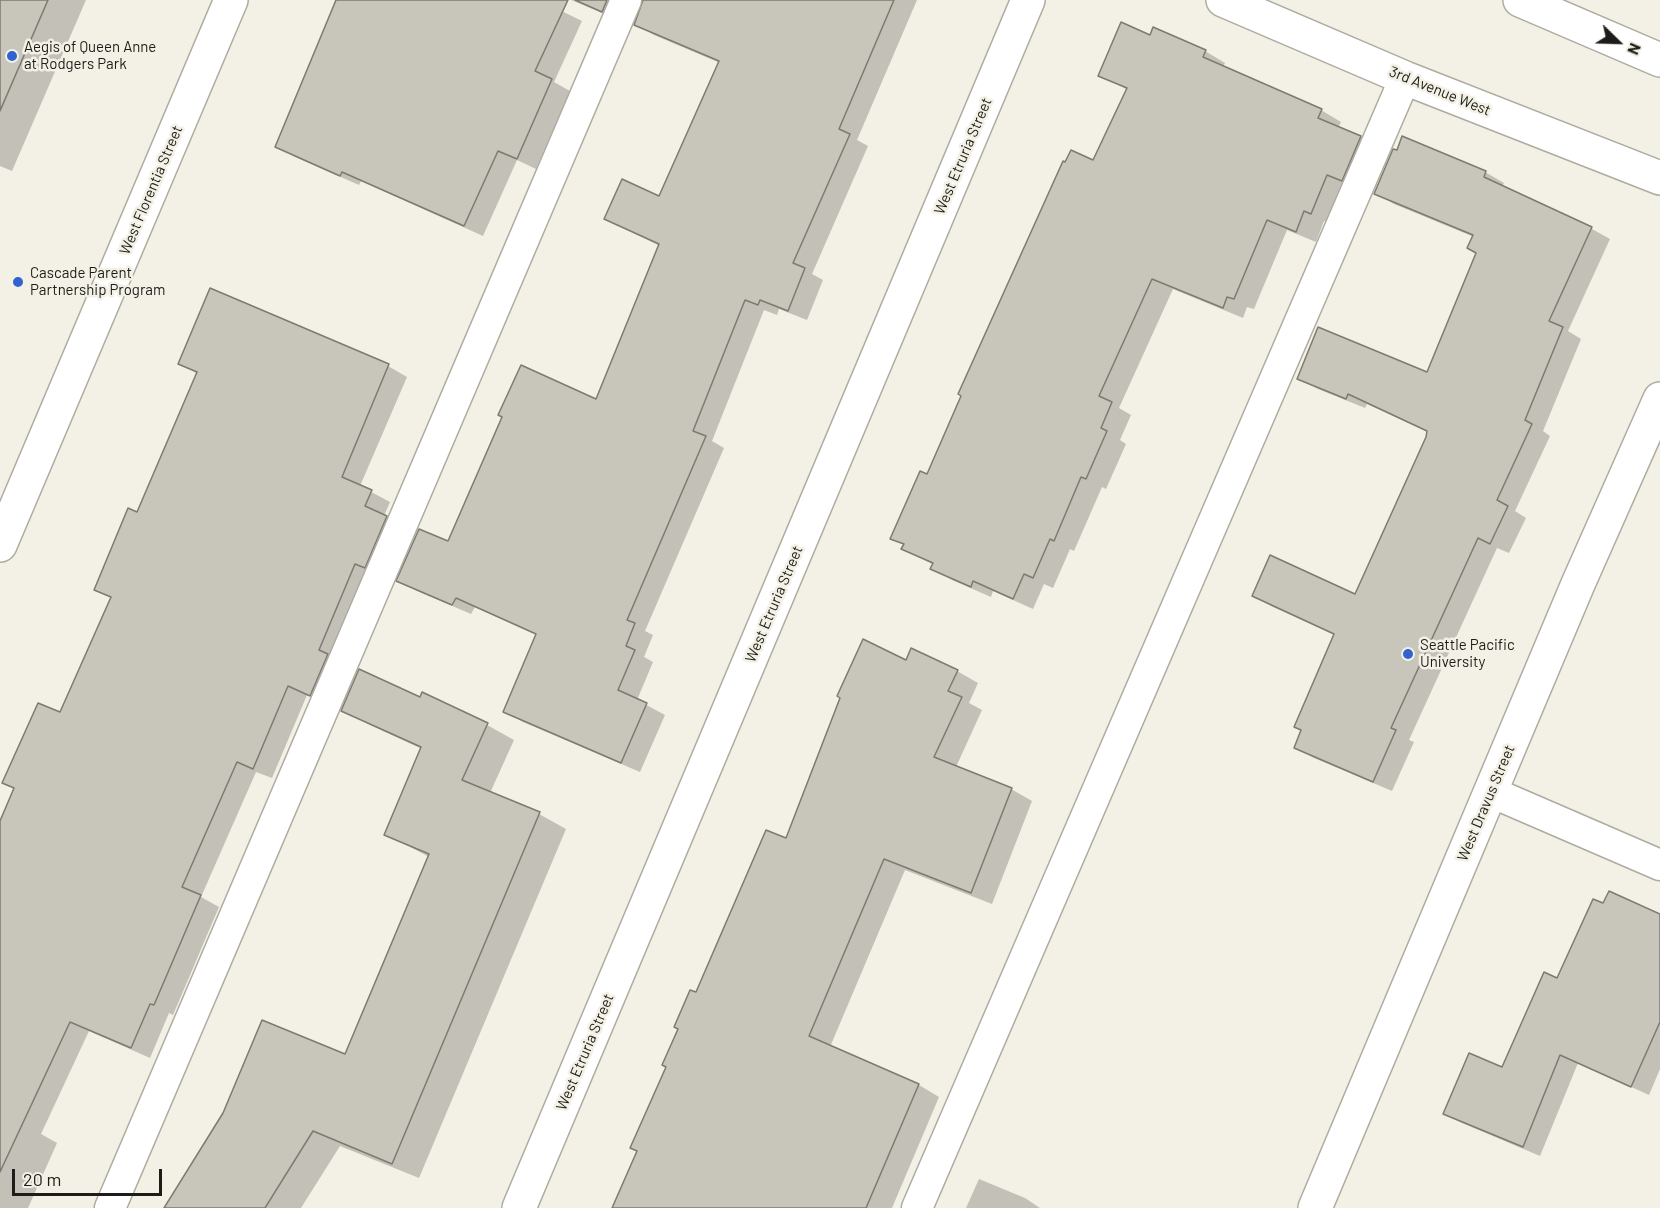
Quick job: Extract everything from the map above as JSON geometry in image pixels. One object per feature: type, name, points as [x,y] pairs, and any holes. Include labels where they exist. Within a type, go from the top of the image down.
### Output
[{"type":"street","name":"West Florentia Street","points":[[0,545],[231,0]]},
{"type":"street","name":"West Etruria Street","points":[[519,1208],[1028,0]]},
{"type":"street","name":"3rd Avenue West","points":[[1223,0],[1405,78],[1660,178]]},
{"type":"street","points":[[1520,0],[1660,60]]},
{"type":"street","name":"West Dravus Street","points":[[1315,1208],[1578,584],[1660,399]]},
{"type":"lane","points":[[110,1208],[626,0]]},
{"type":"lane","points":[[917,1208],[1405,78]]},
{"type":"lane","points":[[1491,792],[1660,865]]},
{"type":"building","name":"Aegis of Queen Anne at Rodgers Park","points":[[0,0],[48,0],[0,111]]},
{"type":"building","points":[[336,0],[568,0],[535,71],[552,79],[517,159],[498,151],[464,226],[342,172],[340,176],[275,147]]},
{"type":"building","points":[[575,0],[607,0],[602,12]]},
{"type":"building","points":[[643,0],[894,0],[839,129],[850,134],[793,263],[805,268],[788,311],[760,300],[758,305],[745,300],[693,431],[706,436],[627,620],[635,623],[626,646],[635,650],[618,690],[647,703],[621,763],[503,712],[536,634],[456,598],[452,605],[396,581],[419,529],[448,541],[502,417],[498,415],[521,365],[596,399],[659,244],[604,219],[622,179],[659,196],[719,61],[634,25]]},
{"type":"building","points":[[1121,22],[1150,35],[1153,27],[1206,50],[1203,57],[1322,109],[1318,118],[1361,136],[1342,181],[1327,175],[1311,214],[1304,211],[1296,232],[1267,220],[1234,299],[1227,297],[1223,308],[1152,279],[1099,396],[1112,402],[1101,428],[1107,431],[1086,479],[1081,477],[1054,541],[1050,539],[1033,578],[1024,574],[1013,599],[973,581],[971,587],[930,569],[933,563],[901,549],[904,544],[890,539],[920,471],[927,474],[961,396],[958,394],[1063,161],[1065,162],[1071,150],[1093,160],[1127,88],[1098,76]]},
{"type":"building","points":[[1402,136],[1486,171],[1484,177],[1592,227],[1549,321],[1563,327],[1525,420],[1532,424],[1497,500],[1508,506],[1490,544],[1478,538],[1391,728],[1396,730],[1373,782],[1294,748],[1301,730],[1294,727],[1334,634],[1252,596],[1270,555],[1355,594],[1426,437],[1427,431],[1348,394],[1346,399],[1297,379],[1318,327],[1427,372],[1476,253],[1467,248],[1473,235],[1374,194],[1393,149],[1397,150]]},
{"type":"building","points":[[210,288],[389,364],[342,477],[372,490],[365,506],[387,516],[365,568],[355,564],[319,650],[328,654],[310,696],[288,686],[253,769],[237,762],[182,887],[201,895],[154,1005],[150,1004],[131,1048],[70,1022],[0,1172],[0,821],[14,788],[2,783],[38,703],[60,712],[111,597],[94,590],[128,508],[137,512],[197,372],[178,364]]},
{"type":"building","points":[[863,639],[906,660],[911,648],[958,670],[948,691],[962,697],[934,757],[1012,788],[971,893],[884,859],[809,1036],[919,1084],[866,1208],[612,1208],[637,1151],[630,1148],[666,1067],[662,1065],[678,1029],[674,1027],[690,990],[696,992],[766,830],[786,838],[840,698],[837,696]]},
{"type":"building","points":[[359,669],[420,697],[422,692],[488,723],[462,780],[540,812],[392,1164],[313,1131],[265,1208],[164,1208],[223,1113],[262,1020],[345,1054],[429,854],[384,835],[421,747],[341,711]]},
{"type":"building","points":[[1609,891],[1660,914],[1660,1022],[1631,1087],[1560,1055],[1523,1147],[1443,1114],[1469,1053],[1502,1067],[1544,972],[1557,978],[1593,899],[1603,903]]},
{"type":"place","name":"Aegis of Queen Anne at Rodgers Park","points":[[12,56]]},
{"type":"place","name":"Cascade Parent Partnership Program","points":[[18,282]]},
{"type":"place","name":"Seattle Pacific University","points":[[1408,654]]}]
